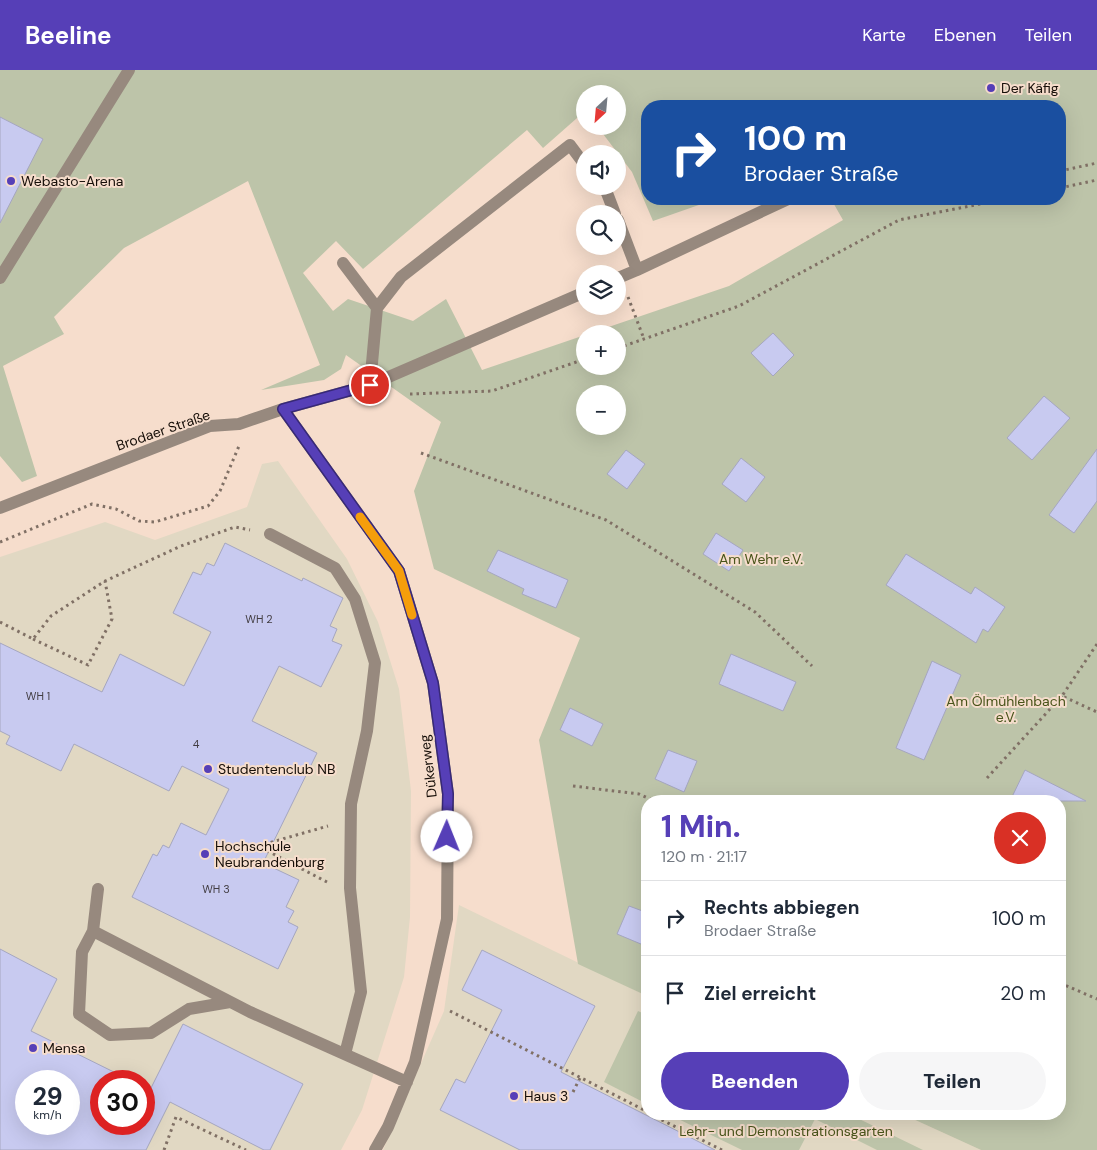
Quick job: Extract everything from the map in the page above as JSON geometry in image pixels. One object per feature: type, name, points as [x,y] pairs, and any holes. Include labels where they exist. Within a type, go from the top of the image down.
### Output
[{"type":"street","points":[[0,278],[129,70]]},
{"type":"street","points":[[370,385],[377,308],[402,278],[570,145],[576,153]]},
{"type":"street","points":[[626,275],[775,205]]},
{"type":"street","points":[[626,241],[637,270]]},
{"type":"street","points":[[343,263],[377,308]]},
{"type":"street","name":"Brodaer Straße","points":[[0,508],[210,426],[239,424],[283,409],[370,385],[576,296]]},
{"type":"street","name":"Dükerweg","points":[[283,409],[399,571],[433,683],[448,794],[447,919],[415,1062],[388,1126],[375,1150]]},
{"type":"street","points":[[270,534],[335,568],[356,599],[375,663],[367,731],[351,804],[351,895],[361,992],[345,1054]]},
{"type":"street","points":[[98,889],[93,931],[82,952],[79,1014],[110,1035],[151,1033],[189,1009],[230,1002]]},
{"type":"street","points":[[93,931],[230,1002],[407,1082]]},
{"type":"path","points":[[1066,169],[1097,164]]},
{"type":"path","points":[[1066,187],[1097,180]]},
{"type":"path","points":[[626,345],[739,306],[899,220],[975,205]]},
{"type":"path","points":[[626,295],[644,338]]},
{"type":"path","points":[[407,394],[492,391],[576,362]]},
{"type":"path","points":[[0,542],[92,504],[116,509],[139,521],[155,522],[208,506],[220,491],[239,447],[239,424]]},
{"type":"path","points":[[421,452],[606,520],[755,612],[812,666]]},
{"type":"path","points":[[33,639],[51,616],[105,581],[181,546],[235,527],[270,534]]},
{"type":"path","points":[[0,622],[88,665],[112,619],[105,581]]},
{"type":"path","points":[[987,778],[1062,696],[1097,644]]},
{"type":"path","points":[[1062,696],[1097,712]]},
{"type":"path","points":[[573,786],[641,795]]},
{"type":"path","points":[[350,820],[258,846],[351,895]]},
{"type":"path","points":[[1066,986],[1097,999]]},
{"type":"path","points":[[429,1001],[641,1109]]},
{"type":"path","points":[[573,1092],[580,1078]]},
{"type":"path","points":[[164,1150],[176,1117],[246,1150]]},
{"type":"path","points":[[663,1120],[722,1150]]},
{"type":"shaded area","name":"Hochschule Neubrandenburg","points":[[278,461],[347,559],[378,622],[399,689],[411,791],[410,917],[404,977],[362,1110],[341,1150],[0,1150],[0,557],[105,522],[155,540],[247,507],[262,464]]},
{"type":"shaded area","points":[[459,905],[641,993],[641,1120],[915,1120],[981,1150],[383,1150],[444,1011]]},
{"type":"green space","points":[[0,70],[1097,70],[1097,1150],[981,1150],[915,1120],[1066,1120],[1066,795],[641,795],[641,993],[578,964],[539,740],[580,638],[434,569],[414,491],[441,422],[346,355],[341,369],[324,380],[261,390],[320,365],[248,181],[124,248],[54,317],[64,334],[3,366],[37,476],[22,482],[0,456]]},
{"type":"green space","points":[[646,205],[699,205],[653,221]]},
{"type":"green space","name":"Lehr- und Demonstrationsgarten","points":[[638,1011],[641,1012],[641,1101],[604,1082]]},
{"type":"green space","name":"Lehr- und Demonstrationsgarten","points":[[680,1120],[814,1120],[799,1150],[742,1150]]},
{"type":"green space","name":"Lehr- und Demonstrationsgarten","points":[[817,1120],[861,1120],[923,1150],[877,1150]]},
{"type":"building","name":"Webasto-Arena","points":[[0,117],[43,139],[0,223]]},
{"type":"building","points":[[773,333],[794,355],[773,376],[751,353]]},
{"type":"building","points":[[1044,396],[1070,418],[1032,460],[1007,438]]},
{"type":"building","points":[[1097,449],[1097,501],[1074,533],[1049,515]]},
{"type":"building","points":[[626,450],[645,464],[627,489],[607,474]]},
{"type":"building","points":[[741,458],[765,477],[746,502],[722,484]]},
{"type":"building","points":[[716,533],[743,550],[729,571],[703,554]]},
{"type":"building","points":[[225,543],[302,581],[303,578],[343,598],[330,626],[337,629],[332,641],[342,645],[321,687],[279,666],[252,721],[317,753],[263,863],[299,880],[286,907],[294,911],[288,922],[298,927],[278,969],[132,897],[153,854],[157,856],[163,845],[169,848],[181,823],[206,835],[229,789],[182,766],[169,791],[74,744],[61,771],[6,744],[10,736],[0,731],[0,643],[102,692],[120,654],[184,686],[211,632],[173,613],[193,572],[201,575],[207,563],[214,566]]},
{"type":"building","points":[[498,550],[568,580],[556,608],[522,594],[524,589],[487,571]]},
{"type":"building","points":[[906,554],[971,594],[975,587],[1005,607],[988,632],[983,629],[976,643],[886,585]]},
{"type":"building","points":[[731,654],[796,682],[783,711],[719,684]]},
{"type":"building","points":[[932,661],[961,675],[924,760],[896,748]]},
{"type":"building","points":[[570,708],[603,724],[592,746],[560,730]]},
{"type":"building","points":[[668,750],[697,761],[684,792],[655,779]]},
{"type":"building","points":[[1025,770],[1086,801],[1066,801],[1066,795],[1013,795]]},
{"type":"building","points":[[629,906],[641,910],[641,944],[617,934]]},
{"type":"building","name":"Mensa","points":[[0,949],[57,979],[31,1031],[110,1070],[90,1070],[90,1135],[154,1135],[146,1150],[0,1150]]},
{"type":"building","name":"Haus 3","points":[[482,950],[595,1006],[561,1072],[641,1113],[641,1120],[656,1120],[715,1150],[520,1150],[440,1110],[456,1079],[465,1083],[502,1010],[462,990]]},
{"type":"building","name":"Mensa","points":[[183,1024],[303,1084],[270,1150],[264,1150],[170,1102],[155,1132],[155,1080]]},
{"type":"slow traffic","points":[[360,517],[399,571],[412,615]]},
{"type":"place","name":"Der Käfig","points":[[991,88]]},
{"type":"place","name":"Webasto-Arena","points":[[11,181]]},
{"type":"place","name":"Studentenclub NB","points":[[208,769]]},
{"type":"place","name":"Hochschule Neubrandenburg","points":[[205,854]]},
{"type":"place","name":"Mensa","points":[[33,1048]]},
{"type":"place","name":"Haus 3","points":[[514,1096]]},
{"type":"route","points":[[370,385],[283,409],[399,571],[433,683],[448,794],[447,837]]},
{"type":"park label","name":"Am Wehr e.V.","points":[[761,559]]},
{"type":"park label","name":"Am Ölmühlenbach e.V.","points":[[1006,710]]}]
